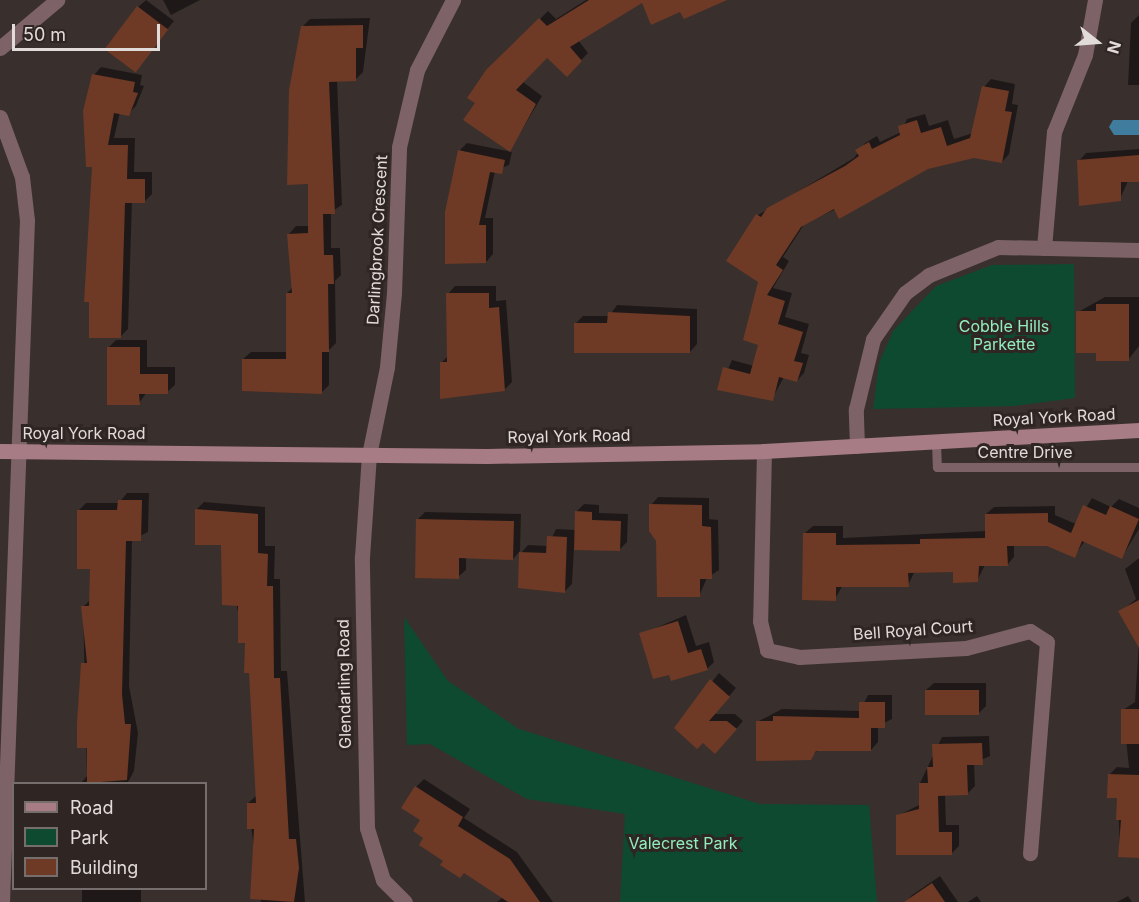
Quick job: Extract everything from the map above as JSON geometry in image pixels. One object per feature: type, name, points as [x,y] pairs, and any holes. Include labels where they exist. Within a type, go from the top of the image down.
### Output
[{"type":"main road","name":"Royal York Road","points":[[0,451],[369,455],[764,450],[1139,430]]},
{"type":"street","points":[[0,48],[57,0]]},
{"type":"street","name":"Darlingbrook Crescent","points":[[369,455],[392,320],[399,147],[417,70],[453,0]]},
{"type":"street","points":[[1044,248],[1054,132],[1085,55],[1095,0]]},
{"type":"street","points":[[0,117],[22,177],[27,220],[2,902]]},
{"type":"street","points":[[856,446],[856,409],[870,348],[905,293],[974,253],[1044,248],[1139,250]]},
{"type":"street","name":"Bell Royal Court","points":[[764,450],[760,621],[767,650],[799,657],[966,648],[1030,631],[1047,642],[1030,853]]},
{"type":"street","name":"Glendarling Road","points":[[369,455],[360,666],[368,828],[383,880],[405,902]]},
{"type":"lane","name":"Centre Drive","points":[[936,442],[937,467],[1139,467]]},
{"type":"green space","name":"Cobble Hills Parkette","points":[[1074,264],[1075,398],[1015,406],[873,409],[879,363],[893,331],[936,286],[992,265]]},
{"type":"green space","name":"Valecrest Park","points":[[404,617],[448,681],[519,729],[760,804],[869,805],[877,902],[620,902],[625,814],[527,799],[430,744],[407,745]]},
{"type":"water","points":[[1113,120],[1139,120],[1139,135],[1114,135],[1109,127]]},
{"type":"building","points":[[589,0],[727,0],[684,19],[680,12],[651,25],[642,3],[570,47],[582,61],[567,77],[547,58],[516,90],[536,104],[510,152],[463,120],[475,103],[467,98],[486,70],[539,18],[547,26]]},
{"type":"building","points":[[137,6],[168,29],[136,73],[105,49]]},
{"type":"building","points":[[363,25],[363,48],[356,48],[356,81],[329,82],[335,214],[323,214],[324,255],[333,255],[334,284],[328,284],[329,352],[322,352],[322,394],[242,391],[242,359],[286,359],[286,293],[292,293],[287,234],[308,233],[308,184],[287,185],[289,90],[301,26]]},
{"type":"building","points":[[92,74],[135,82],[133,92],[138,93],[129,116],[114,113],[108,145],[128,145],[127,179],[145,179],[145,203],[125,203],[121,338],[89,338],[89,302],[84,302],[92,167],[86,167],[83,111]]},
{"type":"building","points":[[982,86],[1009,91],[1005,111],[1012,112],[1002,163],[974,158],[928,169],[839,219],[834,209],[801,227],[776,265],[783,270],[767,295],[785,301],[778,324],[803,332],[794,361],[803,363],[797,382],[779,377],[773,401],[717,390],[723,367],[750,374],[758,345],[743,340],[758,282],[726,261],[756,214],[761,217],[767,208],[845,166],[859,156],[855,150],[869,142],[872,149],[900,135],[898,126],[917,120],[921,133],[941,127],[947,146],[970,138]]},
{"type":"building","points":[[458,150],[505,160],[502,174],[490,172],[479,225],[486,225],[486,263],[445,264],[445,212]]},
{"type":"building","points":[[1139,155],[1139,182],[1121,182],[1121,201],[1079,206],[1077,160]]},
{"type":"building","points":[[446,293],[489,293],[489,308],[499,307],[505,391],[440,399],[440,362],[447,362]]},
{"type":"building","points":[[1096,304],[1129,304],[1129,361],[1096,361],[1096,353],[1076,353],[1076,311],[1096,311]]},
{"type":"building","points":[[608,312],[690,316],[690,353],[574,353],[574,323],[607,323]]},
{"type":"building","points":[[107,347],[140,347],[140,374],[168,374],[168,394],[139,394],[140,405],[107,405]]},
{"type":"building","points":[[118,500],[142,500],[141,541],[126,541],[122,694],[125,724],[131,724],[127,780],[87,782],[87,748],[77,748],[77,723],[81,663],[87,663],[81,606],[89,606],[90,569],[77,569],[77,510],[117,510]]},
{"type":"building","points":[[649,504],[702,505],[702,526],[711,527],[712,579],[700,579],[700,597],[657,597],[656,541],[649,531]]},
{"type":"building","points":[[1083,505],[1106,515],[1110,506],[1139,519],[1122,559],[1082,541],[1075,558],[1047,546],[1007,546],[1008,566],[979,566],[978,582],[953,583],[953,572],[908,573],[909,587],[836,587],[836,601],[802,600],[803,533],[836,533],[836,545],[920,544],[920,539],[985,538],[985,514],[1048,513],[1048,522],[1071,533]]},
{"type":"building","points":[[195,509],[258,514],[258,553],[268,554],[267,586],[273,586],[274,678],[280,678],[289,839],[296,839],[299,868],[294,902],[250,899],[254,829],[247,829],[247,803],[256,803],[249,673],[244,673],[245,643],[238,643],[238,606],[222,605],[221,545],[195,545]]},
{"type":"building","points":[[575,511],[592,512],[592,520],[621,521],[620,551],[574,550]]},
{"type":"building","points":[[416,519],[514,521],[513,560],[459,558],[459,579],[415,578]]},
{"type":"building","points":[[547,536],[567,537],[565,593],[518,588],[519,552],[546,553]]},
{"type":"building","points":[[1139,600],[1139,648],[1118,611]]},
{"type":"building","points":[[678,621],[688,653],[701,649],[708,670],[671,681],[669,675],[653,679],[639,633]]},
{"type":"building","points":[[710,679],[730,697],[709,721],[727,721],[737,729],[715,754],[703,743],[697,749],[674,728]]},
{"type":"building","points":[[925,690],[979,690],[979,715],[925,715]]},
{"type":"building","points":[[859,702],[885,702],[885,728],[871,728],[871,751],[816,751],[811,760],[756,761],[756,721],[773,721],[773,716],[859,718]]},
{"type":"building","points":[[1121,709],[1139,709],[1139,744],[1121,744]]},
{"type":"building","points":[[982,743],[983,765],[967,765],[968,795],[938,796],[939,832],[952,832],[952,855],[896,855],[896,815],[919,809],[919,783],[928,783],[927,767],[933,767],[932,744]]},
{"type":"building","points":[[1108,774],[1139,775],[1139,858],[1118,857],[1121,820],[1116,820],[1117,798],[1107,798]]},
{"type":"building","points":[[415,786],[463,817],[458,826],[510,859],[540,902],[508,902],[464,873],[460,878],[440,865],[443,861],[419,845],[423,838],[413,831],[420,820],[401,808]]},
{"type":"building","points":[[932,883],[945,902],[904,902]]}]
